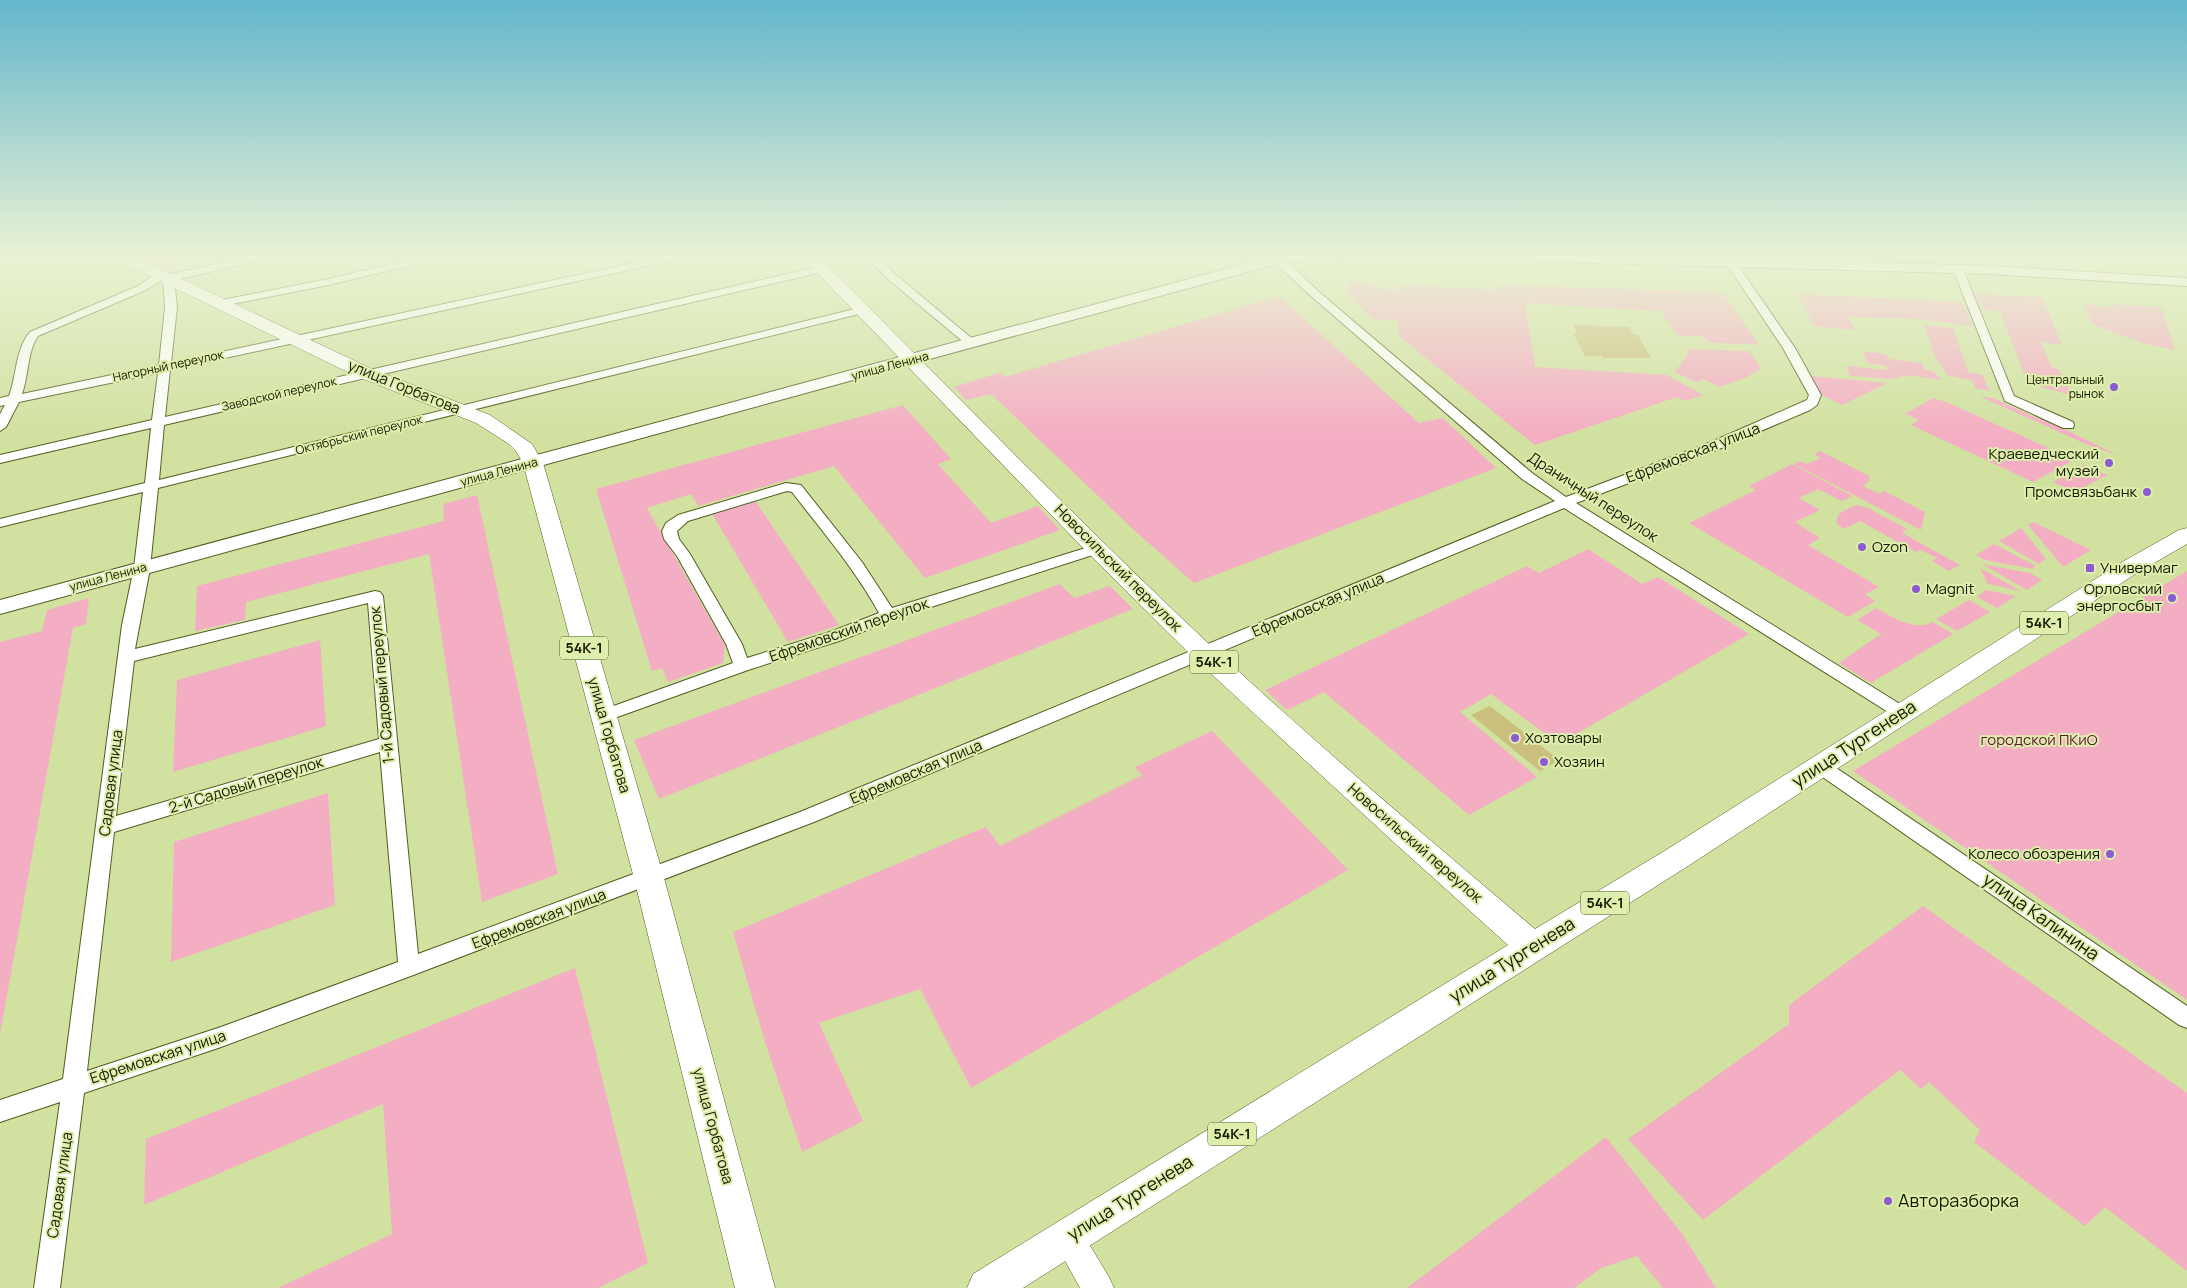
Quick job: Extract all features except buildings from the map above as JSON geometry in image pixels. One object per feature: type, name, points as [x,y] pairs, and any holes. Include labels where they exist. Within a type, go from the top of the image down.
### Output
[{"type":"main road","name":"улица Горбатова","points":[[245,314],[365,373],[482,419],[510,436],[524,448],[533,463],[649,878],[755,1288]]},
{"type":"main road","name":"Новосильский переулок","points":[[867,314],[1097,549],[1203,652],[1408,838],[1533,947]]},
{"type":"main road","name":"улица Ленина","points":[[0,607],[912,360],[1074,314]]},
{"type":"main road","name":"улица Тургенева","points":[[987,1288],[1533,947],[2132,566],[2187,534]]},
{"type":"street","points":[[0,427],[22,374],[22,364],[29,339],[34,334],[81,314]]},
{"type":"street","name":"Садовая улица","points":[[47,1288],[133,609],[142,568],[153,486],[170,314]]},
{"type":"street","name":"Нагорный переулок","points":[[0,402],[415,314]]},
{"type":"street","name":"Заводской переулок","points":[[0,459],[624,314]]},
{"type":"street","name":"Октябрьский переулок","points":[[0,523],[846,314]]},
{"type":"street","points":[[936,314],[972,343]]},
{"type":"street","name":"Драничный переулок","points":[[1339,314],[1528,476],[1565,502],[1902,713]]},
{"type":"street","name":"Ефремовская улица","points":[[0,1111],[221,1037],[649,878],[807,817],[1565,502],[1705,450],[1799,410],[1813,402],[1815,395],[1789,348],[1766,314]]},
{"type":"street","points":[[1976,314],[2009,398],[2068,425]]},
{"type":"street","points":[[742,666],[734,644],[683,554],[672,542],[669,529],[674,523],[727,504],[786,487],[796,488],[876,591],[888,614]]},
{"type":"street","name":"Ефремовский переулок","points":[[603,716],[742,666],[836,636],[888,614],[1097,549]]},
{"type":"street","name":"1-й Садовый переулок","points":[[127,657],[375,596],[409,968]]},
{"type":"street","name":"2-й Садовый переулок","points":[[105,827],[387,743]]},
{"type":"street","name":"улица Калинина","points":[[1820,766],[2187,1018]]},
{"type":"street","points":[[1067,1237],[1098,1288]]},
{"type":"green space","points":[[1218,314],[1299,314],[1419,423],[1443,418],[1496,468],[1194,583],[1136,532],[991,394],[966,400],[954,387],[999,373],[1005,377]]},
{"type":"green space","points":[[1368,314],[1527,314],[1535,367],[1667,375],[1703,395],[1685,401],[1677,397],[1535,445],[1400,337],[1397,321],[1373,319]]},
{"type":"green space","points":[[1662,314],[1737,314],[1758,344],[1711,343],[1701,336],[1677,335]]},
{"type":"green space","points":[[1808,314],[1968,314],[1973,326],[1919,319],[1848,317],[1855,330],[1814,326]]},
{"type":"green space","points":[[2001,314],[2049,314],[2062,345],[2041,342],[2051,366],[2059,370],[2073,396],[2028,383]]},
{"type":"green space","points":[[2088,314],[2163,314],[2175,350],[2145,344],[2092,324]]},
{"type":"green space","points":[[1924,324],[1953,328],[1968,372],[1983,375],[1989,391],[1975,388],[1973,381],[1947,375],[1933,352]]},
{"type":"green space","points":[[1687,349],[1749,351],[1761,368],[1747,377],[1719,387],[1704,379],[1696,382],[1675,372],[1689,352]]},
{"type":"green space","points":[[1862,351],[1886,354],[1889,359],[1922,363],[1925,370],[1933,371],[1941,380],[1905,375],[1894,379],[1850,376],[1846,366],[1887,370],[1887,366],[1868,363]]},
{"type":"green space","points":[[1811,376],[1887,383],[1842,405],[1822,395]]},
{"type":"green space","points":[[1979,396],[1993,398],[2039,419],[2042,418],[2119,456],[2088,445]]},
{"type":"green space","points":[[1933,398],[1949,403],[2057,452],[2072,461],[2033,482],[1911,425],[1919,420],[1905,414]]},
{"type":"green space","points":[[903,405],[951,459],[938,464],[991,523],[1038,506],[1060,530],[925,578],[834,466],[698,506],[691,494],[647,508],[725,645],[723,663],[668,682],[662,668],[652,671],[596,489]]},
{"type":"green space","points":[[1820,451],[1869,476],[1869,481],[1863,486],[1880,494],[1884,491],[1925,512],[1921,530],[1794,464],[1800,461],[1807,464],[1821,458],[1814,454]]},
{"type":"green space","points":[[1792,464],[1852,496],[1842,501],[1818,489],[1799,498],[1820,510],[1795,522],[1820,538],[1808,545],[1879,587],[1865,594],[1875,601],[1848,617],[1689,523],[1756,490],[1749,486]]},
{"type":"green space","points":[[2084,465],[2107,475],[2075,492],[2053,482]]},
{"type":"green space","points":[[477,495],[558,874],[482,902],[429,554],[246,602],[245,620],[195,631],[197,586],[444,521],[443,504]]},
{"type":"green space","points":[[754,499],[839,625],[788,642],[711,512]]},
{"type":"green space","points":[[1856,505],[1868,508],[1907,529],[1902,533],[1960,565],[1949,571],[1932,561],[1937,558],[1921,550],[1916,552],[1860,521],[1844,529],[1837,524],[1839,514]]},
{"type":"green space","points":[[2033,522],[2091,550],[2063,567],[2028,525]]},
{"type":"green space","points":[[2021,528],[2046,559],[2039,564],[1999,541]]},
{"type":"green space","points":[[1994,544],[2036,566],[2032,569],[1985,560],[1976,555]]},
{"type":"green space","points":[[1588,549],[1642,584],[1658,577],[1749,634],[1559,744],[1491,694],[1460,712],[1537,777],[1469,815],[1324,692],[1287,710],[1265,690],[1527,566],[1539,573]]},
{"type":"green space","points":[[1982,564],[2030,573],[2042,580],[2027,590]]},
{"type":"green space","points":[[1980,568],[2021,591],[1988,584]]},
{"type":"green space","name":"городской ПКиО","points":[[2187,571],[2187,1000],[1853,771]]},
{"type":"green space","points":[[1060,584],[1074,598],[1110,586],[1133,609],[659,799],[634,740]]},
{"type":"green space","points":[[1986,590],[2016,596],[1997,608],[1977,597]]},
{"type":"green space","points":[[89,598],[86,624],[73,628],[0,1034],[0,642],[42,631],[47,610]]},
{"type":"green space","points":[[1969,600],[1990,612],[1957,631],[1936,619]]},
{"type":"green space","points":[[1876,608],[1896,619],[1911,624],[1926,625],[1933,622],[1953,634],[1871,683],[1839,663],[1881,634],[1857,620]]},
{"type":"green space","points":[[320,640],[326,726],[173,772],[177,680]]},
{"type":"green space","points":[[1212,731],[1348,870],[971,1088],[920,989],[819,1023],[863,1121],[802,1152],[765,1042],[733,932],[986,827],[1000,846],[1142,775],[1135,767]]},
{"type":"green space","points":[[328,793],[335,905],[171,962],[174,842]]},
{"type":"green space","points":[[1923,906],[2187,1093],[2187,1271],[2105,1207],[2085,1226],[1974,1142],[1980,1130],[1929,1082],[1921,1089],[1900,1070],[1703,1220],[1628,1139],[1789,1024],[1789,1005]]},
{"type":"green space","points":[[575,968],[648,1263],[598,1288],[278,1288],[392,1234],[383,1104],[144,1205],[146,1139]]},
{"type":"green space","points":[[1606,1137],[1683,1235],[1716,1288],[1663,1288],[1637,1256],[1601,1268],[1574,1288],[1407,1288]]},
{"type":"place","name":"Центральный рынок","points":[[2114,387]]},
{"type":"place","name":"Краеведческий музей","points":[[2109,463]]},
{"type":"place","name":"Промсвязьбанк","points":[[2147,492]]},
{"type":"place","name":"Ozon","points":[[1862,547]]},
{"type":"place","name":"Универмаг","points":[[2090,568]]},
{"type":"place","name":"Magnit","points":[[1916,589]]},
{"type":"place","name":"Орловский энергосбыт","points":[[2172,598]]},
{"type":"place","name":"Хозтовары","points":[[1515,738]]},
{"type":"place","name":"Хозяин","points":[[1544,762]]},
{"type":"place","name":"Колесо обозрения","points":[[2110,854]]},
{"type":"place","name":"Авторазборка","points":[[1888,1201]]}]
